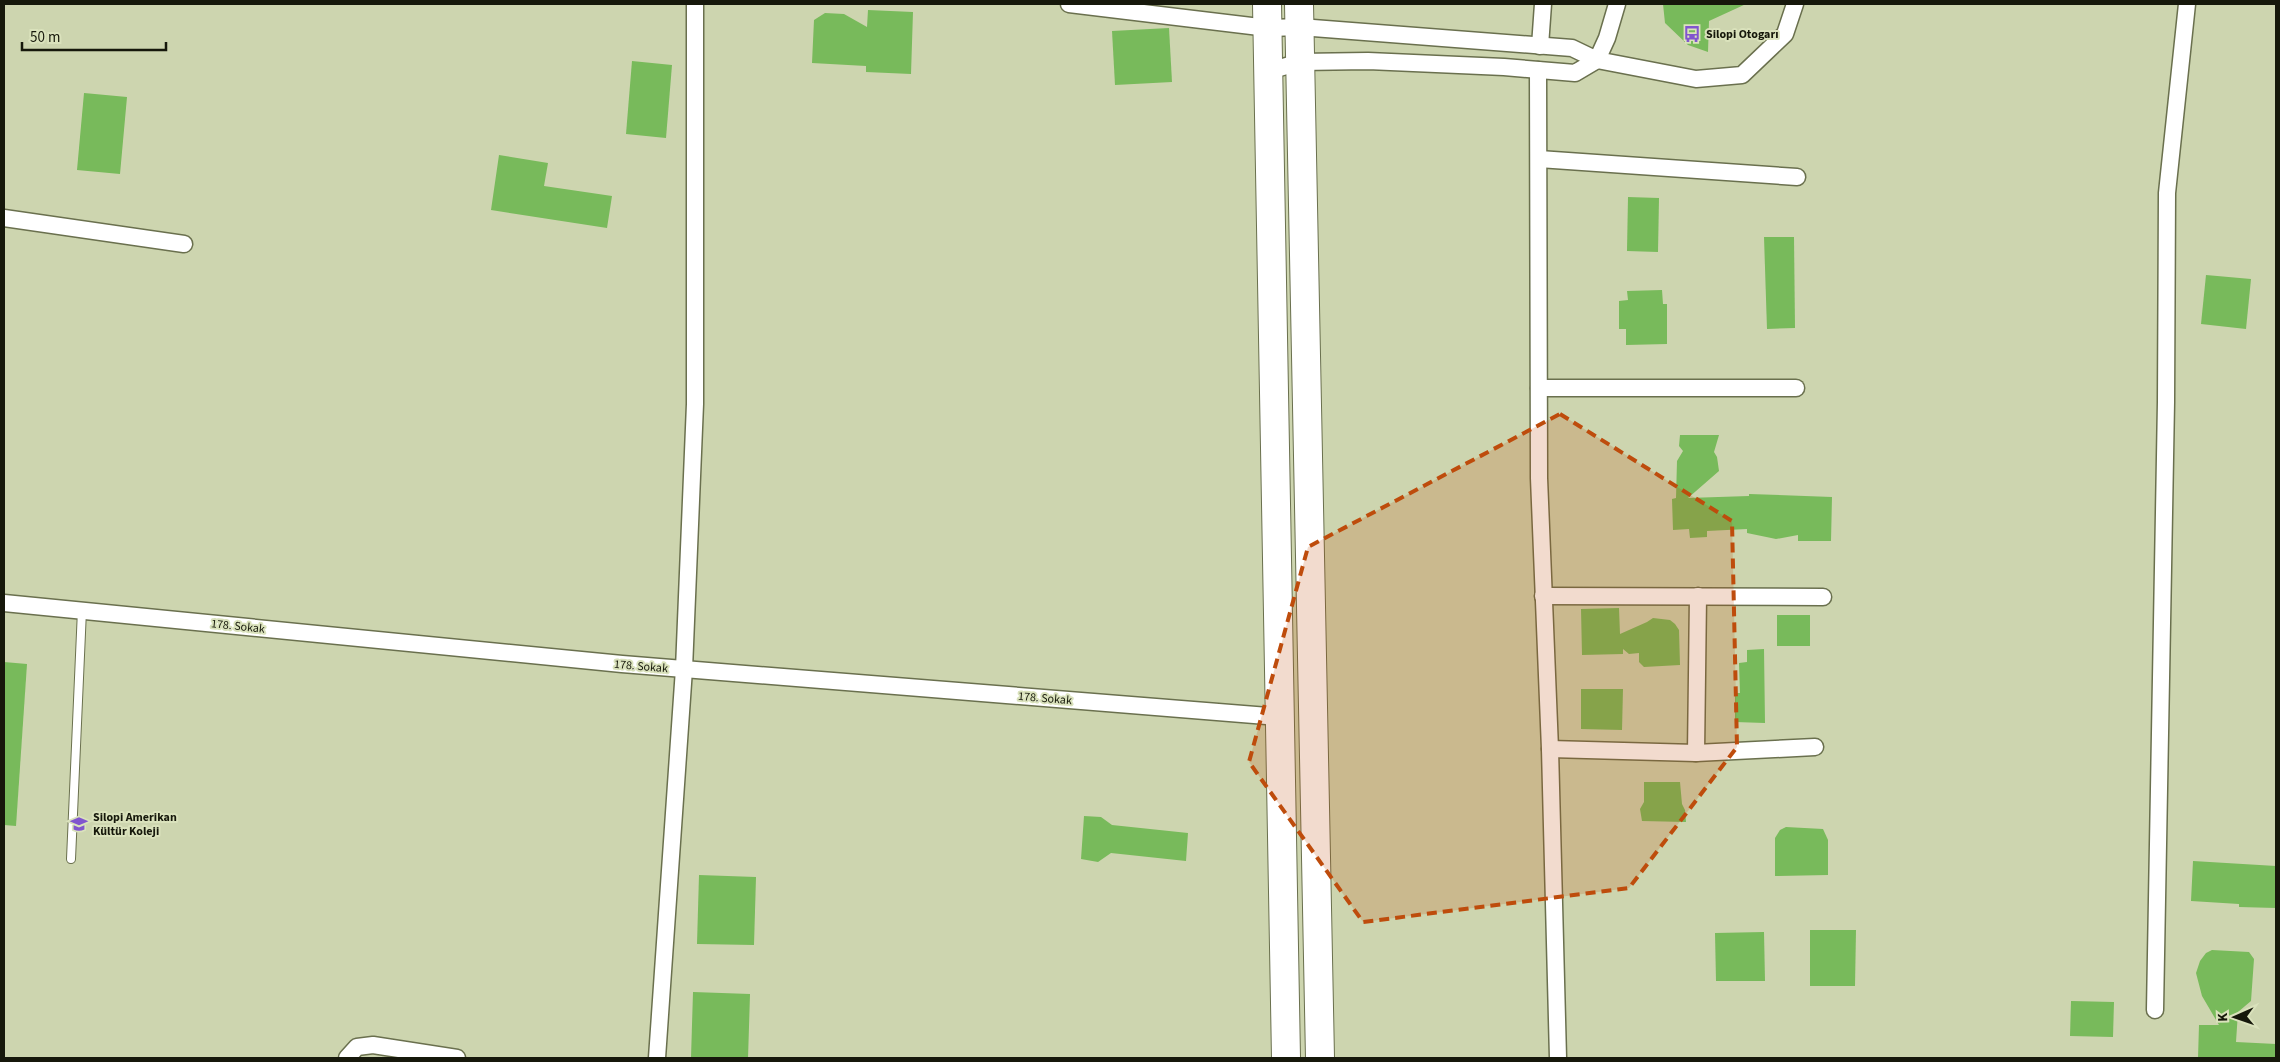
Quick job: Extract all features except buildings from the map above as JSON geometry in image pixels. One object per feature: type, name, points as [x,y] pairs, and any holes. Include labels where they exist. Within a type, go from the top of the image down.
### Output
[{"type":"highway","points":[[1300,15],[1320,1058]]},
{"type":"highway","points":[[1268,16],[1286,1058]]},
{"type":"street","points":[[657,1058],[684,669],[696,404],[695,4]]},
{"type":"street","points":[[1070,4],[1268,16],[1300,15],[1540,46],[1572,48],[1597,60],[1696,79],[1742,75],[1784,34],[1795,4]]},
{"type":"street","points":[[1540,46],[1543,4]]},
{"type":"street","points":[[1269,71],[1300,62],[1368,60],[1575,73],[1597,60],[1607,38],[1618,4]]},
{"type":"street","points":[[2155,1010],[2165,412],[2166,193],[2187,4]]},
{"type":"street","points":[[1538,70],[1539,388],[1543,596],[1550,749],[1558,1058]]},
{"type":"street","points":[[1538,160],[1797,177]]},
{"type":"street","points":[[4,218],[184,244]]},
{"type":"street","points":[[1539,388],[1796,388]]},
{"type":"street","points":[[1543,596],[1823,596]]},
{"type":"street","points":[[1696,753],[1698,596]]},
{"type":"street","name":"178. Sokak","points":[[4,603],[684,669],[1280,717]]},
{"type":"street","points":[[1550,749],[1696,753],[1815,746]]},
{"type":"street","points":[[347,1058],[357,1047],[373,1045],[456,1058]]},
{"type":"lane","points":[[71,859],[82,610]]},
{"type":"highlighted area","points":[[1560,414],[1732,521],[1737,747],[1629,888],[1363,922],[1249,762],[1308,547]]},
{"type":"place","name":"Silopi Otogarı","points":[[1692,34]]},
{"type":"place","name":"Silopi Amerikan Kültür Koleji","points":[[79,824]]}]
